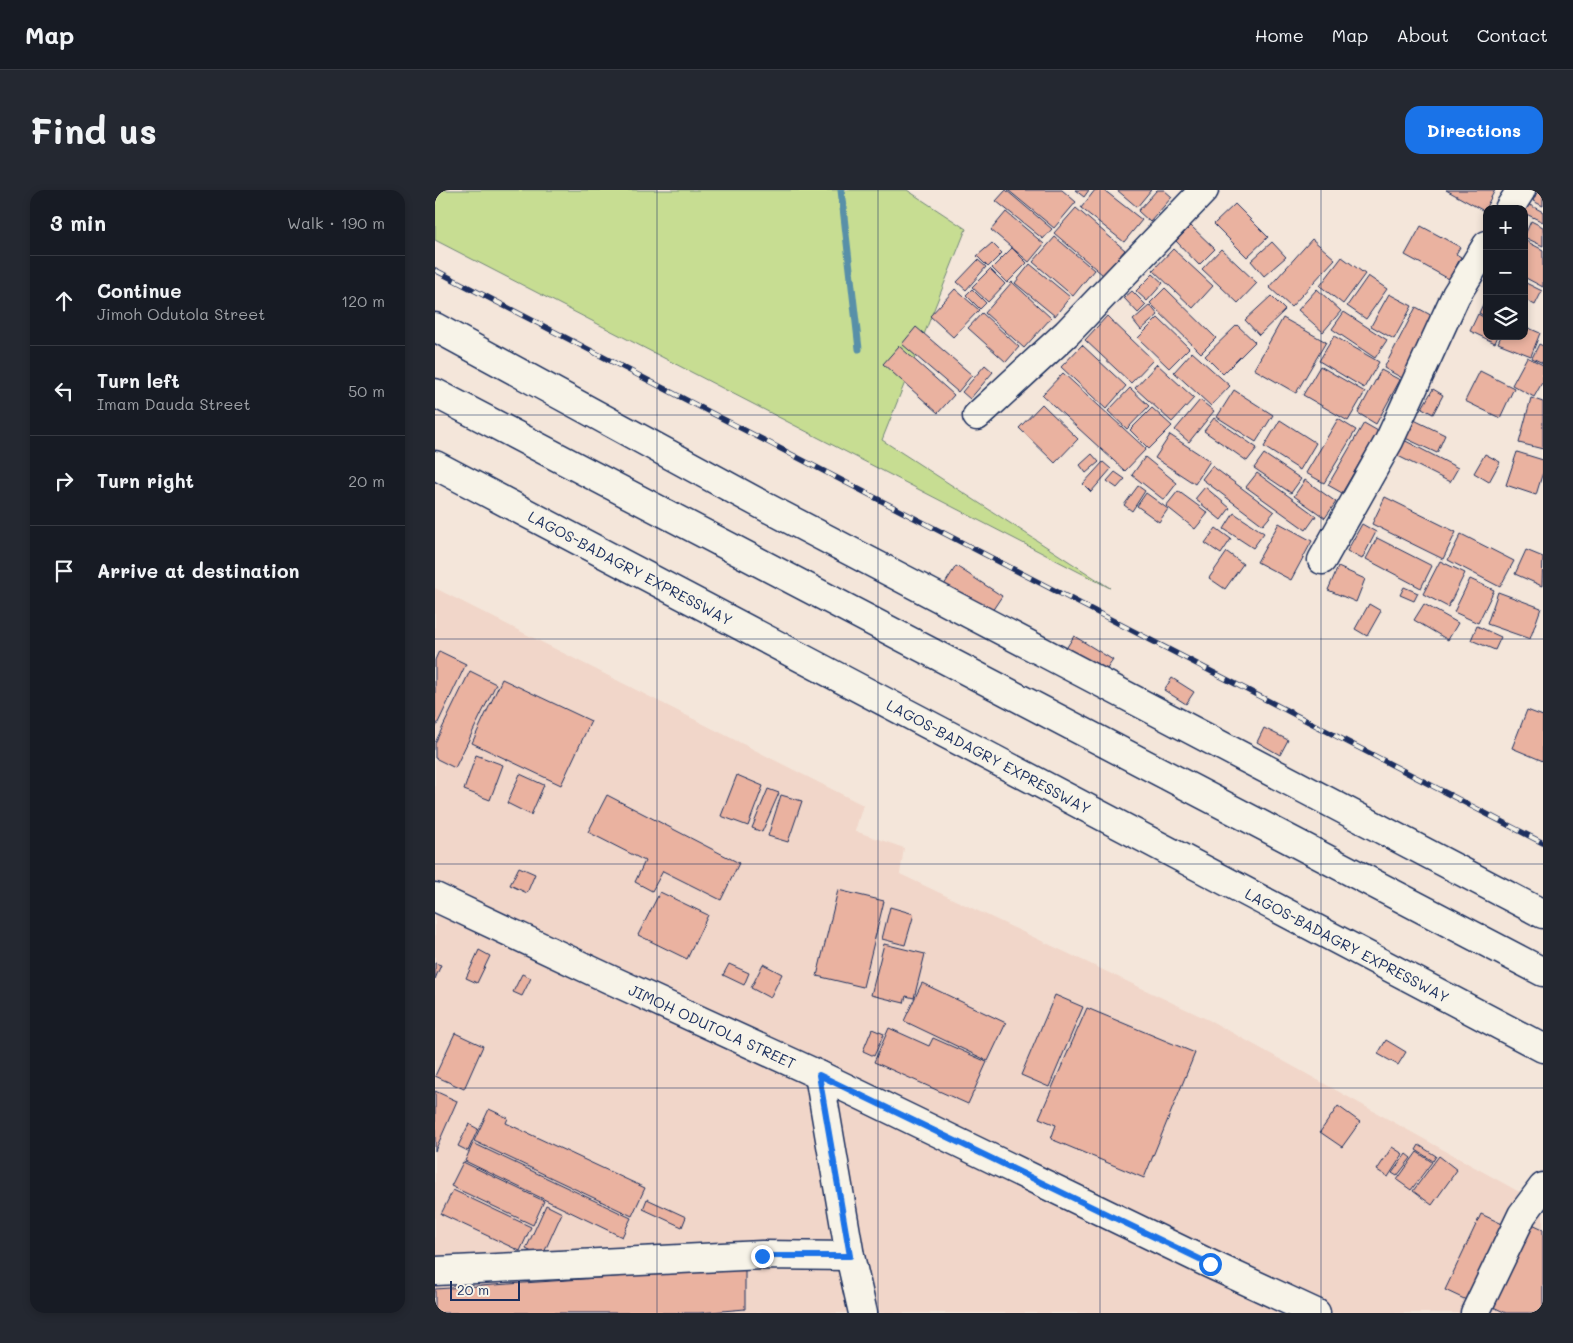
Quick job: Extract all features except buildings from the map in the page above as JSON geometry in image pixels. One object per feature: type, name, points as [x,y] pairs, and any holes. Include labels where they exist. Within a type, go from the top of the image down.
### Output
[{"type":"main road","points":[[977,416],[1067,333],[1204,190]]},
{"type":"main road","points":[[1512,205],[1521,190]]},
{"type":"main road","points":[[1322,560],[1389,441],[1456,295],[1484,250]]},
{"type":"main road","points":[[435,327],[764,506],[1543,914]]},
{"type":"main road","points":[[435,393],[1543,972]]},
{"type":"main road","name":"LAGOS-BADAGRY EXPRESSWAY","points":[[435,465],[1543,1048]]},
{"type":"main road","name":"JIMOH ODUTOLA STREET","points":[[435,897],[819,1075],[1315,1313]]},
{"type":"main road","points":[[819,1075],[850,1256],[863,1313]]},
{"type":"main road","points":[[1475,1313],[1523,1215],[1543,1187]]},
{"type":"main road","points":[[436,1271],[762,1256],[850,1256]]},
{"type":"shaded area","points":[[435,588],[863,805],[855,831],[904,848],[900,874],[1213,1022],[1543,1205],[1543,1313],[435,1313]]},
{"type":"green space","points":[[435,190],[907,190],[966,229],[882,440],[1110,588],[435,240]]},
{"type":"waterway","points":[[841,190],[859,349]]},
{"type":"railway","points":[[435,270],[1543,843]]},
{"type":"route","points":[[762,1256],[850,1256],[819,1075],[1210,1264]]}]
